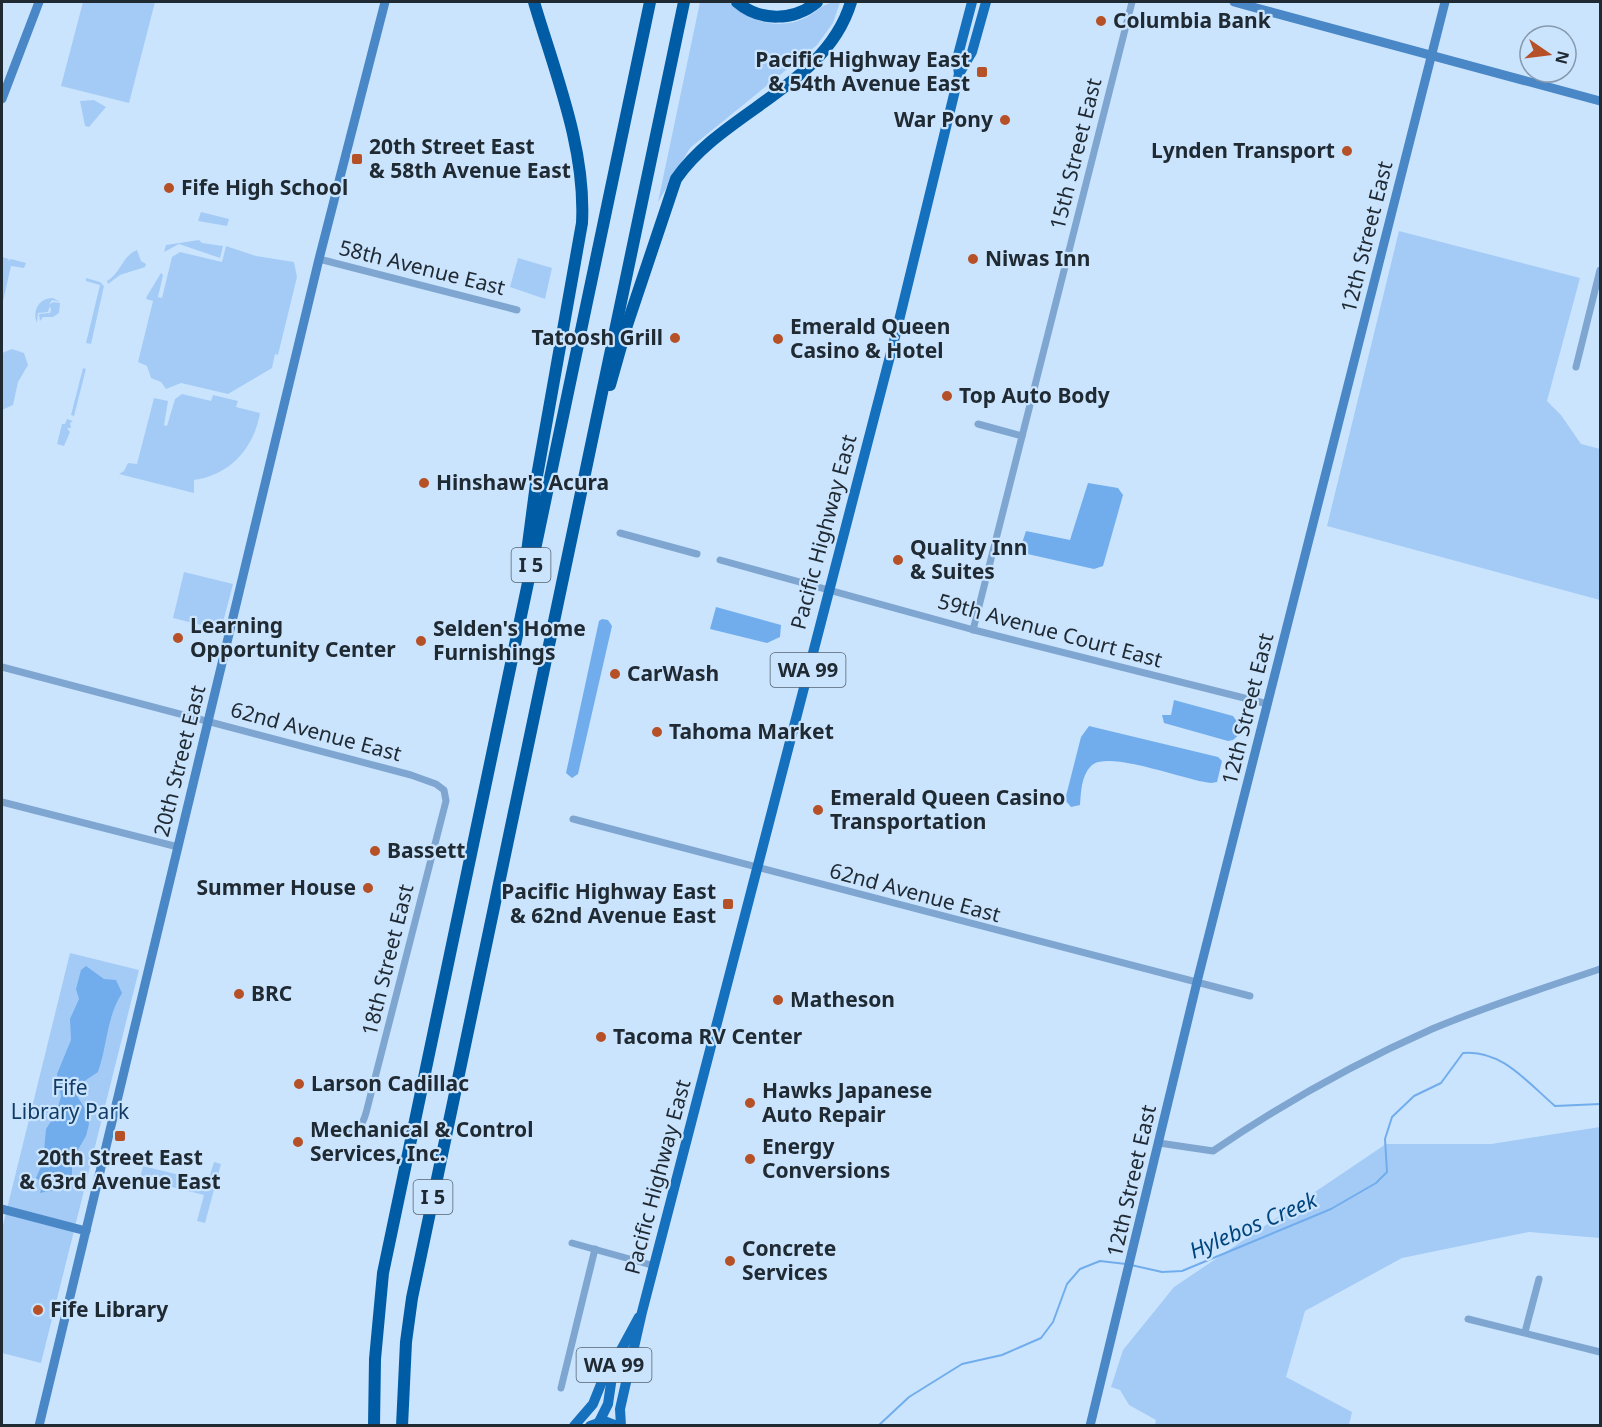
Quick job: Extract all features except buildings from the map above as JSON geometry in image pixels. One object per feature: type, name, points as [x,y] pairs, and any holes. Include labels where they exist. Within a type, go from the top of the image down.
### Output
[{"type":"highway","points":[[525,595],[529,527],[582,223],[583,205],[574,139],[534,2]]},
{"type":"highway","name":"I 5","points":[[374,1425],[377,1318],[383,1273],[651,2]]},
{"type":"highway","name":"I 5","points":[[402,1425],[406,1342],[412,1298],[577,503],[684,2]]},
{"type":"highway","points":[[738,2],[751,11],[778,17],[797,13],[817,2]]},
{"type":"highway","points":[[577,503],[627,325],[676,179],[721,132],[815,61],[838,32],[851,2]]},
{"type":"main road","points":[[2,99],[39,2]]},
{"type":"main road","name":"20th Street East","points":[[39,1425],[319,259],[385,2]]},
{"type":"main road","name":"Pacific Highway East","points":[[619,1425],[620,1409],[642,1312],[900,319],[959,74],[972,52],[986,2]]},
{"type":"main road","points":[[1234,2],[1600,101]]},
{"type":"main road","name":"12th Street East","points":[[1090,1425],[1197,982],[1445,2]]},
{"type":"main road","name":"Pacific Highway East","points":[[959,74],[957,59],[971,3]]},
{"type":"main road","points":[[2,1209],[86,1231]]},
{"type":"main road","name":"Pacific Highway East","points":[[594,1424],[608,1404],[611,1373],[642,1312]]},
{"type":"main road","points":[[574,1425],[593,1404],[605,1371],[621,1350]]},
{"type":"main road","name":"WA 99","points":[[594,1424],[619,1425]]},
{"type":"street","name":"15th Street East","points":[[973,630],[1132,2]]},
{"type":"street","name":"58th Avenue East","points":[[319,259],[517,310]]},
{"type":"street","points":[[1576,366],[1600,270]]},
{"type":"street","points":[[978,424],[1022,436]]},
{"type":"street","points":[[620,533],[697,554]]},
{"type":"street","name":"59th Avenue Court East","points":[[720,560],[829,588],[973,630],[1268,704]]},
{"type":"street","name":"62nd Avenue East","points":[[2,667],[209,720],[424,779],[444,790]]},
{"type":"street","name":"18th Street East","points":[[350,1130],[358,1128],[363,1123],[366,1113],[446,801],[444,790]]},
{"type":"street","points":[[2,802],[178,847]]},
{"type":"street","name":"62nd Avenue East","points":[[573,819],[1035,942],[1250,996]]},
{"type":"street","points":[[1159,1143],[1213,1151],[1303,1094],[1399,1044],[1504,1002],[1600,969]]},
{"type":"street","points":[[572,1243],[655,1266]]},
{"type":"street","points":[[561,1388],[595,1249]]},
{"type":"street","points":[[1525,1332],[1539,1279]]},
{"type":"street","points":[[1468,1319],[1600,1352]]},
{"type":"green space","points":[[83,2],[155,2],[129,103],[61,86]]},
{"type":"green space","points":[[700,2],[729,2],[746,15],[776,24],[797,21],[826,5],[840,2],[833,23],[817,45],[690,148],[658,202]]},
{"type":"green space","points":[[94,100],[106,107],[89,127],[85,126],[80,101]]},
{"type":"green space","points":[[201,212],[229,219],[227,226],[198,221]]},
{"type":"green space","points":[[1399,231],[1580,278],[1547,401],[1561,415],[1581,444],[1600,449],[1600,600],[1327,526]]},
{"type":"green space","points":[[199,240],[202,243],[223,246],[220,258],[179,244],[164,252],[166,245]]},
{"type":"green space","points":[[226,246],[256,256],[294,262],[297,277],[278,355],[275,354],[272,368],[228,394],[181,383],[166,389],[161,382],[151,378],[147,366],[138,362],[153,301],[146,299],[147,296],[161,273],[163,275],[158,297],[162,298],[172,257],[180,252],[222,262]]},
{"type":"green space","points":[[137,250],[141,261],[146,264],[145,267],[120,275],[108,284],[107,281],[112,278],[128,256]]},
{"type":"green space","points":[[2,257],[9,259],[8,261],[11,259],[26,263],[24,268],[11,266],[2,306]]},
{"type":"green space","points":[[518,258],[552,268],[545,299],[510,287]]},
{"type":"green space","points":[[86,278],[100,282],[104,286],[91,344],[86,343],[100,285],[86,281]]},
{"type":"green space","points":[[53,298],[60,302],[52,300],[49,305],[53,302],[60,303],[59,313],[53,317],[43,317],[40,321],[39,314],[50,313],[50,306],[48,312],[38,313],[37,323],[35,314],[40,302]]},
{"type":"green space","points":[[12,349],[24,353],[28,365],[18,382],[13,405],[2,410],[2,353]]},
{"type":"green space","points":[[83,368],[86,369],[74,416],[71,415]]},
{"type":"green space","points":[[182,394],[211,401],[213,395],[238,401],[236,407],[260,413],[257,426],[246,448],[229,466],[207,477],[194,480],[194,493],[119,474],[124,471],[128,463],[137,464],[154,398],[168,401],[164,425],[167,426],[175,399]]},
{"type":"green space","points":[[67,419],[73,421],[70,423],[71,428],[67,428],[70,432],[64,446],[57,444],[62,424],[65,424]]},
{"type":"green space","points":[[184,572],[233,584],[221,630],[173,618]]},
{"type":"green space","name":"Fife Library Park","points":[[70,953],[139,970],[41,1363],[2,1353],[2,1229]]},
{"type":"green space","points":[[1600,1127],[1600,1238],[1529,1232],[1402,1258],[1305,1311],[1286,1377],[1352,1412],[1349,1425],[1155,1425],[1156,1420],[1129,1405],[1120,1390],[1111,1387],[1123,1350],[1174,1287],[1386,1144],[1491,1144]]},
{"type":"green space","points":[[214,1162],[221,1164],[205,1223],[197,1221],[204,1195],[140,1179],[143,1166],[208,1182]]},
{"type":"shaded area","points":[[1088,483],[1118,488],[1123,495],[1103,566],[1094,569],[1023,553],[1020,549],[1026,531],[1070,540]]},
{"type":"shaded area","points":[[716,607],[781,625],[780,637],[767,643],[710,629]]},
{"type":"shaded area","points":[[608,620],[612,626],[578,774],[572,778],[566,773],[599,621]]},
{"type":"shaded area","points":[[1174,700],[1233,716],[1241,727],[1241,733],[1228,741],[1164,723],[1162,715],[1171,715]]},
{"type":"shaded area","points":[[1089,726],[1218,757],[1222,761],[1217,782],[1200,781],[1130,763],[1100,762],[1091,766],[1085,775],[1080,805],[1071,807],[1065,800],[1081,737]]},
{"type":"shaded area","points":[[86,966],[104,979],[116,980],[122,993],[113,1012],[98,1072],[77,1086],[75,1093],[86,1110],[89,1124],[86,1136],[72,1160],[72,1178],[64,1188],[40,1193],[43,1183],[36,1178],[43,1162],[46,1129],[57,1112],[61,1096],[57,1074],[71,1040],[70,1019],[79,999],[76,989],[81,970]]},
{"type":"waterway","name":"Hylebos Creek","points":[[1131,1265],[1162,1272],[1182,1271],[1331,1209],[1376,1183],[1387,1172],[1385,1139],[1392,1117],[1414,1096],[1441,1083],[1463,1053],[1477,1053],[1501,1062],[1513,1069],[1555,1106],[1600,1104]]},
{"type":"waterway","name":"Hylebos Creek","points":[[878,1426],[909,1397],[962,1364],[1002,1355],[1041,1338],[1053,1322],[1067,1284],[1080,1269],[1100,1261],[1126,1264]]},
{"type":"place","name":"Columbia Bank","points":[[1101,21]]},
{"type":"place","name":"Pacific Highway East & 54th Avenue East","points":[[982,72]]},
{"type":"place","name":"War Pony","points":[[1005,120]]},
{"type":"place","name":"Lynden Transport","points":[[1347,151]]},
{"type":"place","name":"20th Street East & 58th Avenue East","points":[[357,159]]},
{"type":"place","name":"Fife High School","points":[[169,188]]},
{"type":"place","name":"Niwas Inn","points":[[973,259]]},
{"type":"place","name":"Tatoosh Grill","points":[[675,338]]},
{"type":"place","name":"Emerald Queen Casino & Hotel","points":[[778,339]]},
{"type":"place","name":"Top Auto Body","points":[[947,396]]},
{"type":"place","name":"Hinshaw's Acura","points":[[424,483]]},
{"type":"place","name":"Quality Inn & Suites","points":[[898,560]]},
{"type":"place","name":"Learning Opportunity Center","points":[[178,638]]},
{"type":"place","name":"Selden's Home Furnishings","points":[[421,641]]},
{"type":"place","name":"CarWash","points":[[615,674]]},
{"type":"place","name":"Tahoma Market","points":[[657,732]]},
{"type":"place","name":"Emerald Queen Casino Transportation","points":[[818,810]]},
{"type":"place","name":"Bassett","points":[[375,851]]},
{"type":"place","name":"Summer House","points":[[368,888]]},
{"type":"place","name":"Pacific Highway East & 62nd Avenue East","points":[[728,904]]},
{"type":"place","name":"BRC","points":[[239,994]]},
{"type":"place","name":"Matheson","points":[[778,1000]]},
{"type":"place","name":"Tacoma RV Center","points":[[601,1037]]},
{"type":"place","name":"Larson Cadillac","points":[[299,1084]]},
{"type":"place","name":"Hawks Japanese Auto Repair","points":[[750,1103]]},
{"type":"place","name":"20th Street East & 63rd Avenue East","points":[[120,1136]]},
{"type":"place","name":"Mechanical & Control Services, Inc.","points":[[298,1142]]},
{"type":"place","name":"Energy Conversions","points":[[750,1159]]},
{"type":"place","name":"Concrete Services","points":[[730,1261]]},
{"type":"place","name":"Fife Library","points":[[38,1310]]}]
